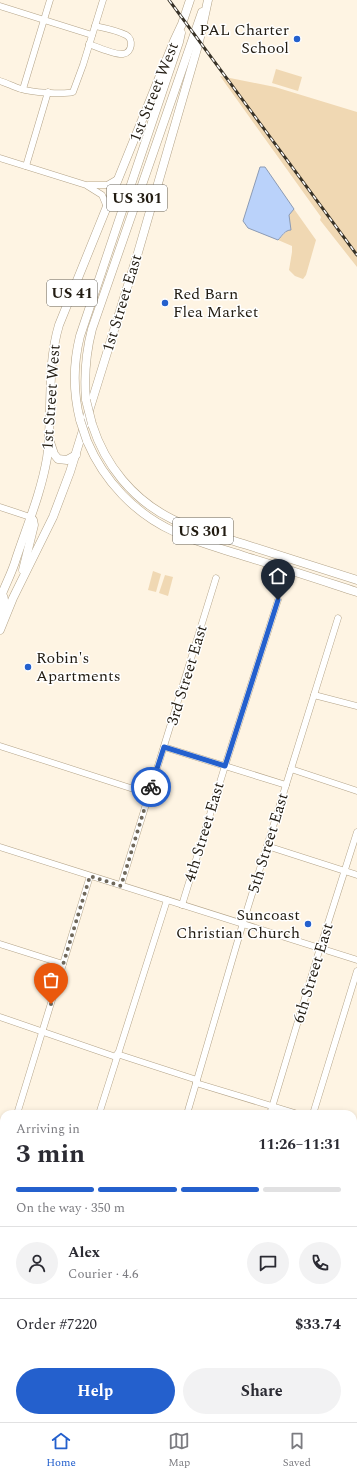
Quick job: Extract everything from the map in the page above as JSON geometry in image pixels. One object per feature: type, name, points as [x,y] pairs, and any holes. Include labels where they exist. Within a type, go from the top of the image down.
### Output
[{"type":"main road","name":"1st Street West","points":[[0,615],[4,597],[0,596],[16,560],[43,476],[49,439],[52,364],[56,335],[182,24],[190,0]]},
{"type":"main road","name":"1st Street West","points":[[207,0],[193,33],[92,329],[85,365],[86,400],[92,424],[105,456],[118,475],[140,498],[164,515],[198,529],[357,580]]},
{"type":"main road","name":"1st Street East","points":[[0,630],[20,582],[53,516],[76,455],[201,36],[207,0]]},
{"type":"main road","name":"1st Street West","points":[[182,24],[180,42],[80,336],[76,354],[75,373],[75,393],[80,420],[87,441],[99,465],[116,488],[136,508],[159,524],[194,540],[357,592]]},
{"type":"main road","points":[[49,439],[54,454],[58,459],[67,460],[76,455]]},
{"type":"main road","points":[[0,596],[12,592],[20,582],[34,524],[30,517]]},
{"type":"street","points":[[23,90],[50,0]]},
{"type":"street","points":[[0,81],[23,90],[73,92],[103,0]]},
{"type":"street","points":[[0,6],[92,35]]},
{"type":"street","points":[[89,44],[120,54],[126,52],[130,48],[131,41],[127,35],[95,26]]},
{"type":"street","points":[[26,166],[48,92]]},
{"type":"street","points":[[0,158],[86,185],[104,186],[111,184],[119,178]]},
{"type":"street","points":[[86,185],[102,195],[107,207]]},
{"type":"street","points":[[0,507],[30,517]]},
{"type":"street","name":"3rd Street East","points":[[121,886],[216,578]]},
{"type":"street","name":"4th Street East","points":[[182,905],[278,600]]},
{"type":"street","name":"5th Street East","points":[[188,1110],[243,923],[338,618]]},
{"type":"street","points":[[314,695],[357,706]]},
{"type":"street","points":[[0,746],[149,794]]},
{"type":"street","points":[[164,747],[286,785]]},
{"type":"street","points":[[291,769],[357,791]]},
{"type":"street","name":"6th Street East","points":[[271,1110],[357,832]]},
{"type":"street","points":[[267,846],[357,875]]},
{"type":"street","points":[[0,847],[357,960]]},
{"type":"street","points":[[18,1110],[90,876]]},
{"type":"street","points":[[100,1110],[167,900]]},
{"type":"street","points":[[0,944],[63,964]]},
{"type":"street","points":[[314,1110],[357,971]]},
{"type":"street","points":[[0,1017],[58,1038],[285,1110]]},
{"type":"shaded area","points":[[276,69],[302,77],[298,91],[272,83]]},
{"type":"shaded area","points":[[220,76],[275,87],[357,112],[357,267],[320,220],[321,217]]},
{"type":"shaded area","points":[[294,209],[316,240],[306,275],[303,279],[295,276],[289,270],[292,246],[278,240],[288,230],[289,215]]},
{"type":"shaded area","points":[[153,571],[161,574],[156,592],[148,590]]},
{"type":"shaded area","points":[[165,575],[173,577],[168,596],[159,593]]},
{"type":"water","points":[[260,167],[265,167],[294,209],[289,215],[291,230],[285,232],[278,240],[248,228],[243,221]]},
{"type":"railway","points":[[169,0],[357,255]]},
{"type":"way so far","points":[[51,1004],[90,876],[121,886],[151,787]]},
{"type":"place","name":"PAL Charter School","points":[[297,39]]},
{"type":"place","name":"Red Barn Flea Market","points":[[165,303]]},
{"type":"place","name":"Robin's Apartments","points":[[28,667]]},
{"type":"place","name":"Suncoast Christian Church","points":[[308,924]]},
{"type":"route","points":[[151,787],[164,747],[225,766],[278,600]]}]
